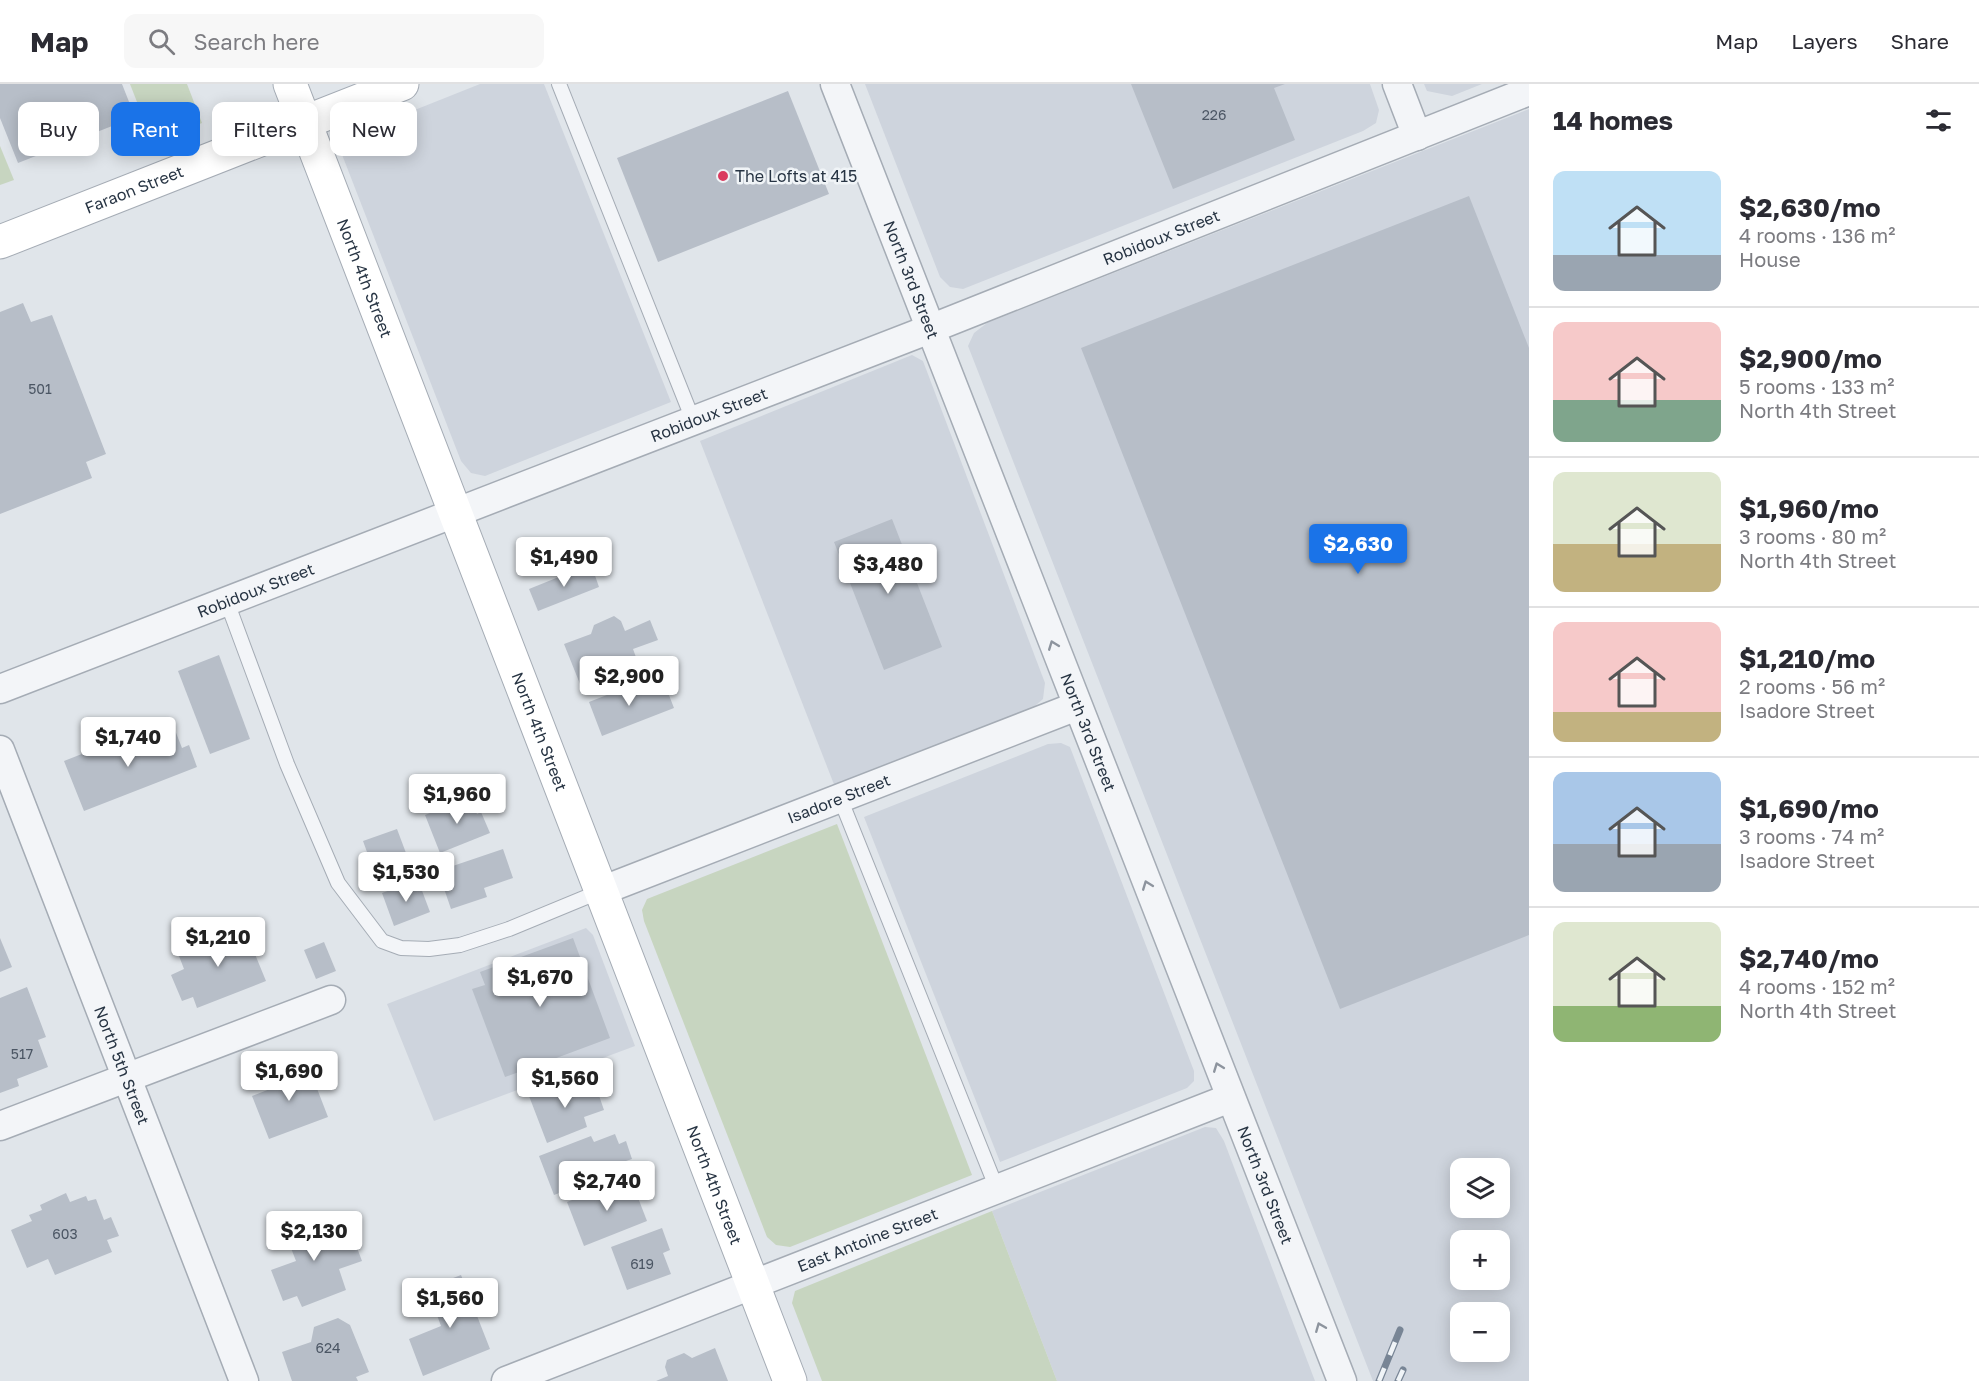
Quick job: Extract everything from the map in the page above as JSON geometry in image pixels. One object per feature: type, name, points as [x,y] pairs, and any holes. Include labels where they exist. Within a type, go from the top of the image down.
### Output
[{"type":"street","name":"North 4th Street","points":[[290,84],[296,102]]},
{"type":"street","name":"Faraon Street","points":[[318,117],[402,84]]},
{"type":"street","name":"North 3rd Street","points":[[835,84],[1342,1381]]},
{"type":"street","points":[[1397,84],[1417,136]]},
{"type":"street","name":"Robidoux Street","points":[[0,689],[930,329],[1529,91]]},
{"type":"street","name":"Faraon Street","points":[[0,242],[220,156]]},
{"type":"street","name":"North 4th Street","points":[[317,156],[790,1381]]},
{"type":"street","name":"Isadore Street","points":[[601,891],[1077,706]]},
{"type":"street","name":"North 5th Street","points":[[0,750],[244,1381]]},
{"type":"street","points":[[0,1126],[331,1000]]},
{"type":"street","name":"East Antoine Street","points":[[514,1380],[1230,1098]]},
{"type":"lane","points":[[559,84],[693,420]]},
{"type":"lane","points":[[227,602],[287,764],[338,883],[382,941],[401,948],[429,949],[460,945],[509,929],[601,891]]},
{"type":"lane","points":[[840,798],[997,1189]]},
{"type":"shaded area","points":[[480,84],[544,84],[671,402],[485,476],[471,473],[461,461],[343,156],[417,156],[417,109]]},
{"type":"shaded area","points":[[865,84],[1370,84],[1379,110],[1376,123],[1363,131],[963,289],[950,287],[940,277]]},
{"type":"shaded area","points":[[1424,84],[1482,84],[1452,96],[1427,91]]},
{"type":"shaded area","points":[[1529,109],[1529,1381],[1373,1381],[968,346],[974,333],[987,323]]},
{"type":"shaded area","points":[[912,355],[923,361],[1045,683],[1043,699],[1028,712],[835,787],[700,441]]},
{"type":"shaded area","points":[[1061,743],[1070,747],[1194,1071],[1194,1081],[1187,1088],[1000,1162],[864,817],[1048,744]]},
{"type":"shaded area","points":[[586,928],[593,935],[635,1046],[434,1121],[387,1004]]},
{"type":"shaded area","points":[[1205,1127],[1216,1128],[1224,1141],[1315,1381],[1057,1381],[992,1211]]},
{"type":"green space","points":[[130,84],[187,84],[194,102],[137,102]]},
{"type":"green space","points":[[0,146],[14,180],[0,185]]},
{"type":"green space","points":[[837,824],[972,1175],[790,1247],[776,1245],[767,1237],[644,921],[642,910],[647,899]]},
{"type":"green space","points":[[992,1211],[1057,1381],[822,1381],[792,1303],[795,1291]]},
{"type":"building","points":[[0,84],[122,84],[129,102],[111,102],[111,126],[99,131],[99,102],[18,102],[18,156],[36,156],[18,163],[0,118]]},
{"type":"building","points":[[1131,84],[1285,84],[1274,88],[1295,140],[1173,189]]},
{"type":"building","name":"The Lofts at 415","points":[[788,91],[829,194],[658,262],[617,158]]},
{"type":"building","points":[[1469,196],[1529,348],[1529,935],[1340,1009],[1081,348]]},
{"type":"building","points":[[23,303],[31,322],[52,315],[106,454],[86,462],[92,478],[0,514],[0,312]]},
{"type":"building","points":[[892,519],[942,647],[884,670],[834,542]]},
{"type":"building","points":[[591,564],[599,587],[538,611],[529,589]]},
{"type":"building","points":[[614,616],[621,621],[625,631],[650,620],[658,640],[633,649],[637,660],[580,684],[564,644],[591,634],[594,625]]},
{"type":"building","points":[[219,655],[250,739],[210,754],[178,671]]},
{"type":"building","points":[[640,682],[644,693],[665,685],[674,708],[602,736],[589,702]]},
{"type":"building","points":[[173,725],[182,748],[189,745],[197,767],[84,811],[64,761],[120,739],[124,750],[154,739],[152,733]]},
{"type":"building","points":[[470,797],[477,814],[481,812],[490,833],[440,853],[425,815]]},
{"type":"building","points":[[397,829],[409,861],[375,874],[363,841]]},
{"type":"building","points":[[503,849],[513,878],[484,888],[487,897],[451,909],[438,871]]},
{"type":"building","points":[[418,880],[430,912],[394,926],[382,893]]},
{"type":"building","points":[[223,924],[228,937],[245,930],[266,981],[197,1008],[193,997],[182,1001],[171,975],[184,969],[179,956],[206,945],[202,933]]},
{"type":"building","points":[[0,938],[12,967],[0,972]]},
{"type":"building","points":[[573,938],[610,1038],[505,1077],[472,989],[485,985],[480,972]]},
{"type":"building","points":[[324,942],[336,971],[316,979],[304,950]]},
{"type":"building","points":[[27,987],[46,1037],[38,1040],[48,1067],[17,1079],[19,1086],[0,1093],[0,998]]},
{"type":"building","points":[[290,1064],[296,1079],[311,1073],[328,1117],[269,1139],[252,1096],[270,1089],[264,1074]]},
{"type":"building","points":[[571,1080],[575,1089],[594,1081],[604,1110],[584,1117],[587,1127],[547,1143],[529,1096]]},
{"type":"building","points":[[615,1134],[619,1144],[626,1141],[632,1159],[626,1161],[628,1167],[554,1195],[539,1156],[591,1136],[594,1142]]},
{"type":"building","points":[[630,1177],[647,1221],[584,1246],[567,1202]]},
{"type":"building","points":[[66,1193],[70,1202],[86,1196],[88,1201],[96,1199],[104,1220],[111,1217],[119,1236],[107,1240],[112,1252],[55,1275],[48,1259],[27,1268],[11,1230],[32,1221],[29,1215],[42,1210],[40,1205]]},
{"type":"building","points":[[321,1211],[333,1245],[353,1237],[362,1261],[339,1269],[346,1290],[302,1307],[297,1296],[283,1301],[271,1270],[296,1261],[282,1225]]},
{"type":"building","points":[[662,1228],[670,1250],[663,1253],[671,1274],[627,1290],[611,1247]]},
{"type":"building","points":[[461,1275],[490,1349],[423,1376],[409,1339],[441,1326],[427,1288]]},
{"type":"building","points":[[338,1318],[350,1325],[369,1372],[356,1377],[358,1381],[292,1381],[282,1352],[311,1342],[314,1327]]},
{"type":"building","points":[[715,1348],[728,1381],[656,1381],[668,1376],[665,1367],[667,1360],[684,1353],[692,1358]]},
{"type":"railway","points":[[1379,1381],[1400,1330]]},
{"type":"railway","points":[[1398,1381],[1403,1370]]},
{"type":"place","name":"The Lofts at 415","points":[[723,176]]}]
